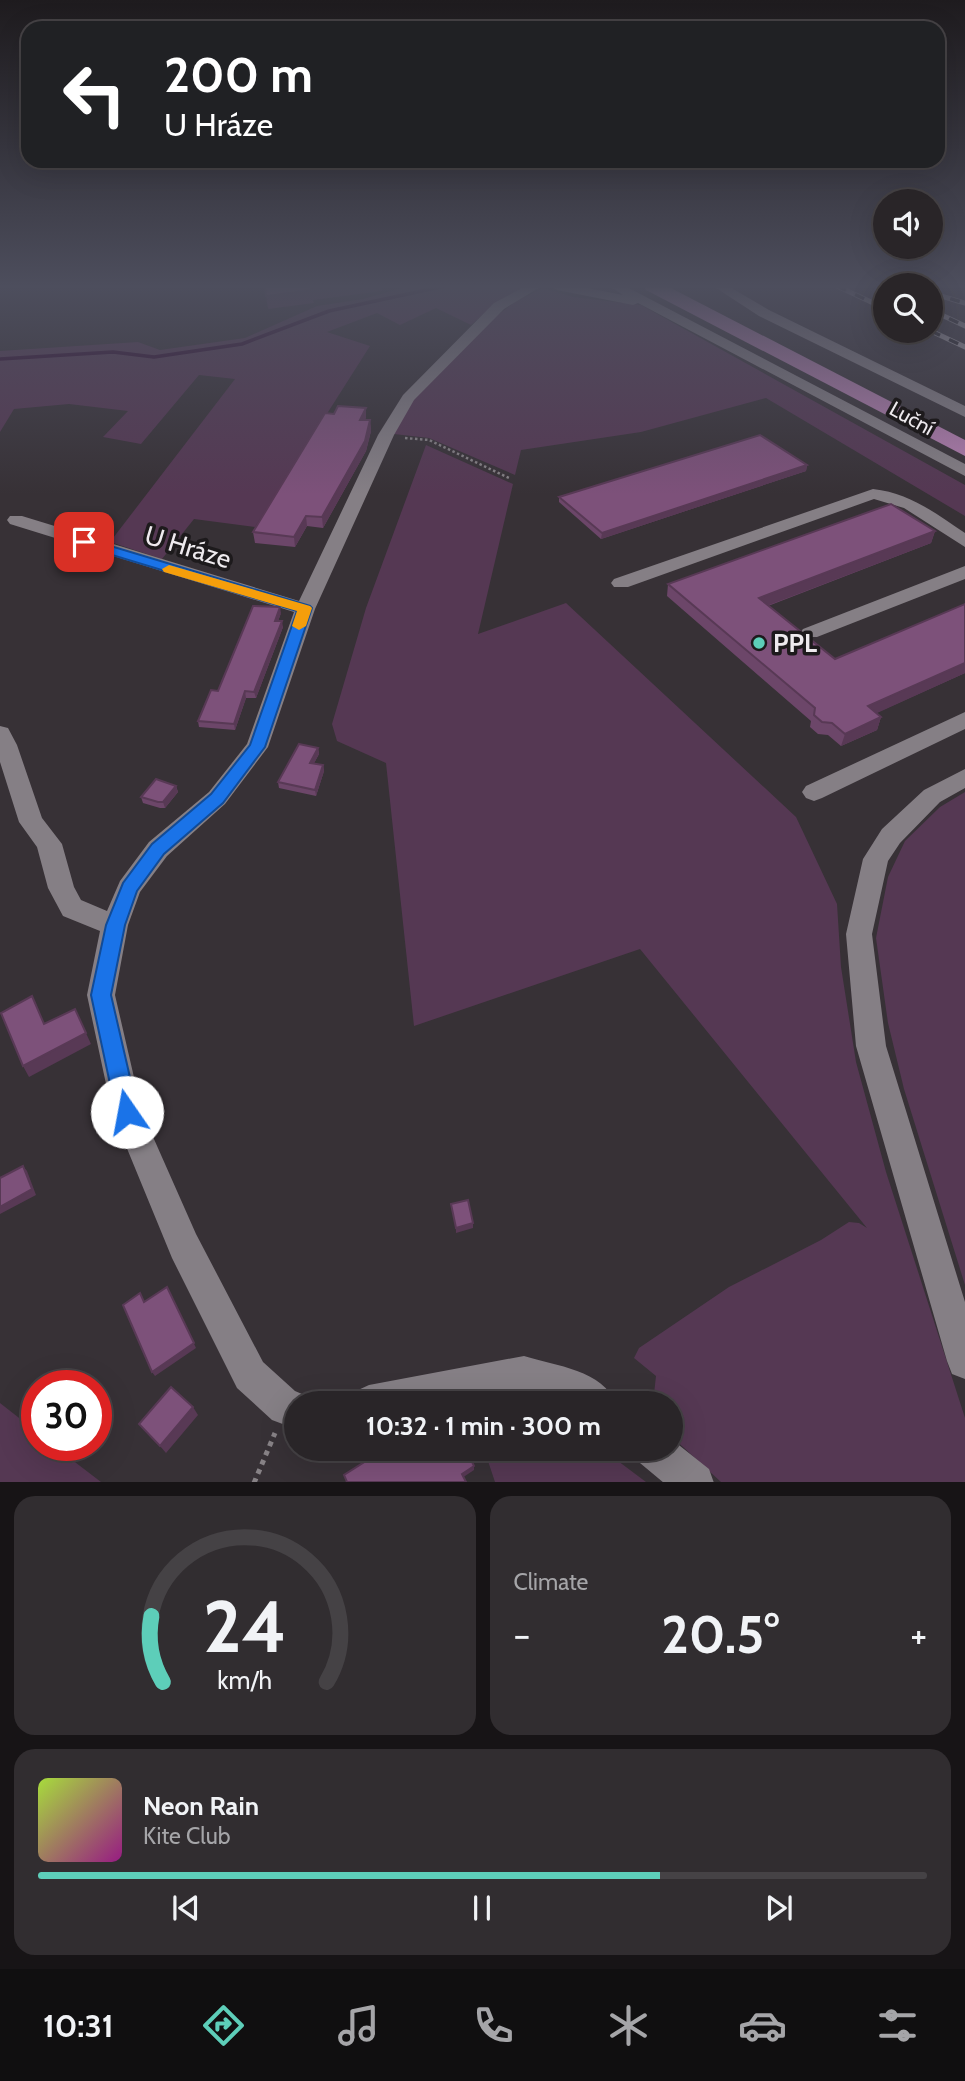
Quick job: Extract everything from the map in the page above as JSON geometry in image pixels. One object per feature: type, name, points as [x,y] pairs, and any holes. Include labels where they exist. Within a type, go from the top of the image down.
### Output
[{"type":"highway","points":[[774,355],[965,449]]},
{"type":"highway","points":[[817,355],[965,430]]},
{"type":"street","points":[[284,1404],[250,1375],[184,1246],[127,1112],[101,995],[116,925],[129,888],[158,849],[217,798],[257,747],[305,608],[386,435],[408,398],[449,355]]},
{"type":"street","name":"Luční","points":[[759,355],[965,471]]},
{"type":"street","points":[[621,583],[873,495],[887,494],[901,500],[965,541]]},
{"type":"street","name":"U Hráze","points":[[16,520],[152,564],[305,608]]},
{"type":"street","points":[[810,633],[965,572]]},
{"type":"street","points":[[814,792],[965,720]]},
{"type":"street","points":[[0,734],[31,822],[49,844],[61,888],[72,908],[116,925]]},
{"type":"street","points":[[965,777],[932,796],[891,836],[876,859],[859,934],[871,1046],[965,1360]]},
{"type":"street","points":[[436,1391],[524,1374],[578,1391]]},
{"type":"street","points":[[669,1461],[695,1482]]},
{"type":"lane","points":[[850,355],[965,412]]},
{"type":"path","points":[[386,435],[429,440],[509,478]]},
{"type":"path","points":[[254,1482],[284,1421]]},
{"type":"shaded area","points":[[0,355],[364,355],[255,527],[194,519],[162,559],[110,542],[235,379],[199,375],[141,444],[103,437],[128,411],[69,404],[14,409],[0,432]]},
{"type":"shaded area","points":[[455,355],[731,355],[965,485],[965,516],[766,398],[641,432],[521,450],[515,475],[429,438],[394,434],[416,394]]},
{"type":"shaded area","points":[[426,445],[513,484],[478,634],[566,603],[796,817],[837,904],[841,967],[856,1062],[886,1172],[965,1418],[965,1482],[721,1482],[683,1447],[683,1391],[654,1391],[656,1376],[634,1358],[639,1348],[729,1287],[821,1240],[849,1222],[859,1223],[867,1228],[640,949],[414,1026],[386,763],[337,741],[332,724],[366,608]]},
{"type":"shaded area","points":[[965,792],[965,1285],[904,1089],[888,1023],[876,938],[888,877],[905,841],[940,807]]},
{"type":"shaded area","points":[[0,1403],[21,1419],[21,1461],[74,1461],[101,1482],[0,1482]]},
{"type":"shaded area","points":[[488,1461],[618,1461],[646,1482],[495,1482]]},
{"type":"building","points":[[338,406],[366,408],[360,420],[370,420],[365,441],[322,517],[306,516],[294,537],[253,532],[325,413],[334,414]]},
{"type":"building","points":[[760,435],[807,465],[602,533],[559,497]]},
{"type":"building","name":"PPL","points":[[891,504],[935,531],[759,598],[835,659],[965,604],[965,663],[868,706],[881,717],[845,734],[832,723],[822,722],[814,715],[815,708],[668,584]]},
{"type":"building","points":[[253,606],[280,607],[275,621],[282,621],[254,692],[245,691],[234,724],[198,721],[211,690],[218,691]]},
{"type":"building","points":[[299,744],[318,748],[310,763],[323,765],[315,790],[278,782]]},
{"type":"building","points":[[156,779],[176,786],[163,802],[141,797]]},
{"type":"building","points":[[32,996],[44,1024],[75,1009],[86,1033],[23,1066],[1,1013]]},
{"type":"building","points":[[23,1166],[32,1189],[0,1207],[0,1178]]},
{"type":"building","points":[[468,1200],[473,1223],[456,1228],[451,1204]]},
{"type":"building","points":[[167,1287],[194,1343],[152,1372],[123,1305],[140,1293],[144,1302]]},
{"type":"building","points":[[171,1387],[193,1407],[160,1446],[139,1424]]},
{"type":"building","points":[[366,1461],[472,1461],[474,1466],[462,1474],[466,1482],[347,1482],[344,1475]]},
{"type":"waterway","points":[[0,359],[62,355]]},
{"type":"waterway","points":[[139,355],[166,355]]},
{"type":"slow traffic","points":[[169,569],[305,608],[299,626]]},
{"type":"place","name":"PPL","points":[[759,643]]},
{"type":"route","points":[[84,542],[305,608],[257,747],[217,798],[158,849],[129,888],[116,925],[101,995],[127,1112]]}]
